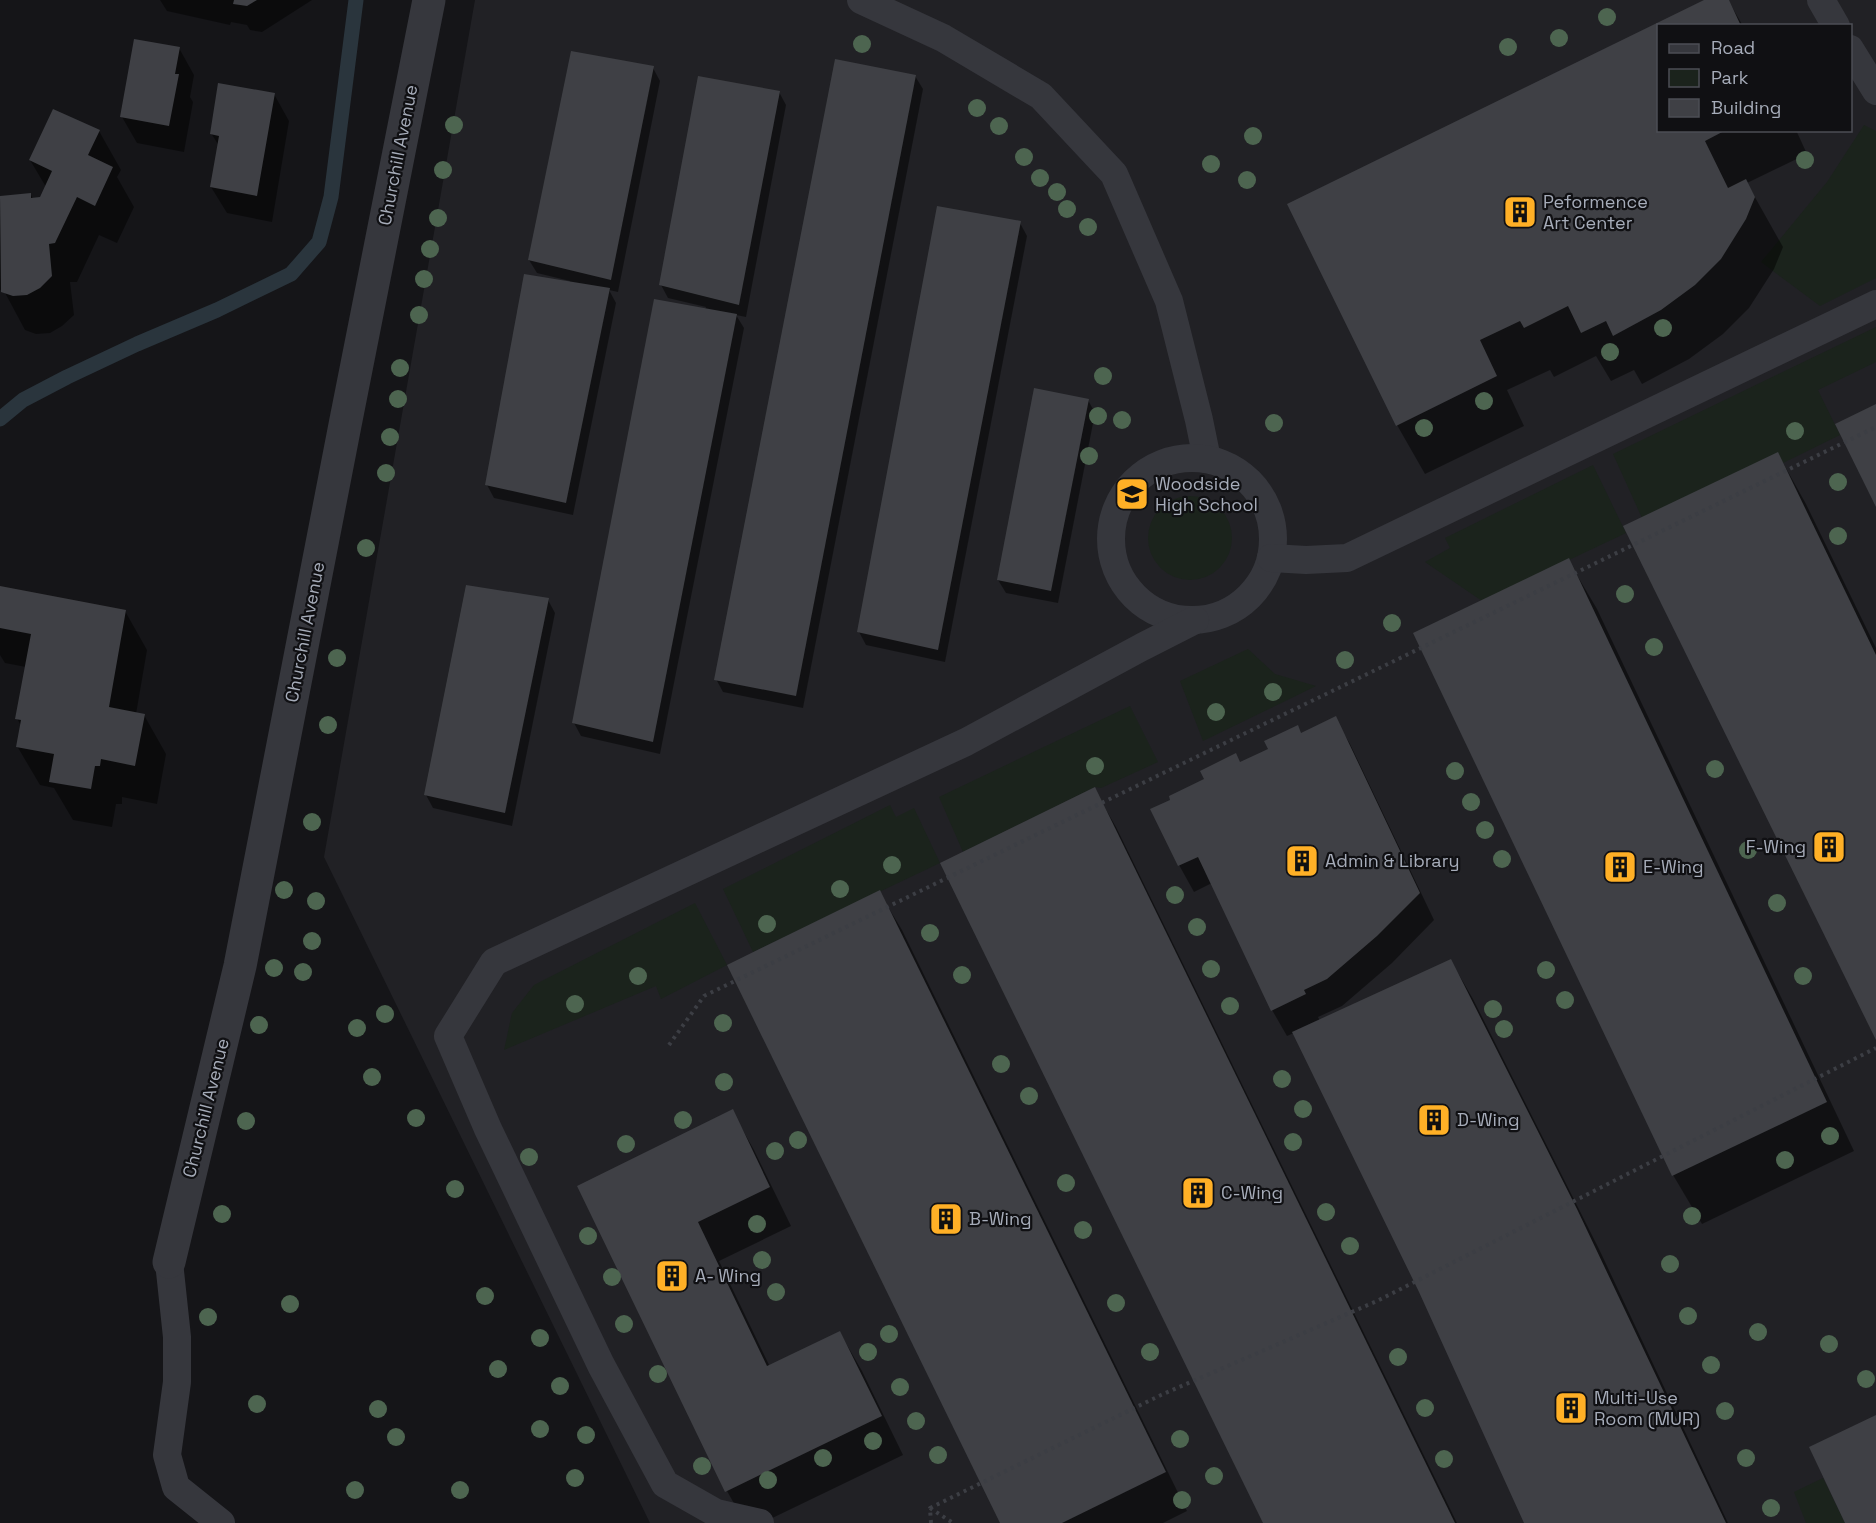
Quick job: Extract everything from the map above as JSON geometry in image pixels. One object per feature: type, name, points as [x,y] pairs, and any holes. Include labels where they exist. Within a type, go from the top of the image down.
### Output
[{"type":"street","name":"Churchill Avenue","points":[[169,1262],[240,966],[429,0]]},
{"type":"lane","points":[[861,0],[943,38],[1041,96],[1114,174],[1169,301],[1207,459]]},
{"type":"lane","points":[[1821,0],[1835,24]]},
{"type":"lane","points":[[1852,51],[1876,91]]},
{"type":"lane","points":[[1271,558],[1306,560],[1347,558],[1876,304]]},
{"type":"lane","points":[[760,1523],[716,1513],[665,1484],[601,1365],[488,1129],[448,1036],[494,962],[966,742],[1195,620],[1221,615],[1244,602],[1261,582],[1271,558],[1273,531],[1266,506],[1252,484],[1232,468],[1207,459],[1180,458],[1154,466],[1132,483],[1118,506],[1111,533],[1114,560],[1125,585],[1144,604],[1169,617],[1195,620]]},
{"type":"lane","points":[[169,1262],[177,1336],[177,1382],[166,1455],[177,1487],[221,1523]]},
{"type":"path","points":[[669,1045],[704,996],[1876,427]]},
{"type":"path","points":[[930,1508],[1161,1395],[1377,1301],[1876,1048]]},
{"type":"path","points":[[930,1508],[932,1523]]},
{"type":"path","points":[[930,1508],[953,1523]]},
{"type":"shaded area","name":"Woodside High School","points":[[475,0],[1876,0],[1876,1523],[650,1523],[324,857]]},
{"type":"green space","points":[[1864,125],[1876,131],[1876,278],[1820,306],[1761,262],[1827,182]]},
{"type":"green space","points":[[1876,327],[1876,362],[1818,390],[1840,435],[1783,463],[1778,453],[1642,518],[1613,454]]},
{"type":"green space","points":[[1593,465],[1626,533],[1482,601],[1425,562],[1450,548],[1445,538]]},
{"type":"green space","points":[[1190,496],[1206,499],[1220,508],[1229,522],[1232,538],[1229,554],[1220,568],[1206,577],[1190,580],[1174,577],[1160,568],[1151,554],[1148,538],[1151,522],[1160,508],[1174,499]]},
{"type":"green space","points":[[1248,649],[1275,674],[1316,686],[1203,741],[1180,681]]},
{"type":"green space","points":[[1130,706],[1158,762],[1101,788],[1095,787],[963,852],[939,797]]},
{"type":"green space","points":[[890,805],[896,817],[914,808],[940,863],[753,952],[723,889]]},
{"type":"green space","points":[[695,903],[727,965],[661,999],[656,986],[504,1050],[512,1013],[534,985]]},
{"type":"green space","points":[[1823,1478],[1845,1523],[1806,1523],[1794,1492]]},
{"type":"building","points":[[234,0],[257,0],[247,6],[233,4]]},
{"type":"building","name":"Peformence Art Center","points":[[1704,0],[1729,0],[1740,24],[1657,24],[1657,132],[1722,132],[1705,141],[1728,188],[1746,179],[1755,197],[1746,219],[1721,259],[1695,285],[1661,310],[1613,336],[1606,321],[1581,333],[1568,306],[1524,328],[1520,321],[1480,340],[1497,376],[1396,426],[1287,204]]},
{"type":"building","points":[[134,39],[180,47],[175,74],[179,74],[169,126],[120,117]]},
{"type":"building","points":[[571,51],[654,66],[611,280],[528,260]]},
{"type":"building","points":[[835,59],[916,75],[796,696],[714,680]]},
{"type":"building","points":[[698,76],[780,91],[739,305],[659,285]]},
{"type":"building","points":[[218,83],[275,93],[257,196],[210,187],[219,136],[210,134]]},
{"type":"building","points":[[53,109],[100,130],[88,155],[113,167],[95,206],[77,197],[55,243],[49,244],[52,276],[40,288],[27,295],[13,296],[1,292],[0,196],[31,193],[31,198],[40,197],[52,171],[29,160]]},
{"type":"building","points":[[937,206],[1021,221],[938,650],[857,632]]},
{"type":"building","points":[[524,274],[610,288],[566,503],[485,485]]},
{"type":"building","points":[[654,299],[737,314],[653,742],[572,723]]},
{"type":"building","points":[[1034,388],[1089,399],[1051,591],[997,580]]},
{"type":"building","points":[[1876,404],[1876,507],[1835,424]]},
{"type":"building","name":"F-Wing","points":[[1778,452],[1876,655],[1876,1040],[1623,526]]},
{"type":"building","name":"E-Wing","points":[[1569,558],[1827,1102],[1672,1176],[1413,633]]},
{"type":"building","points":[[466,585],[549,598],[505,813],[424,795]]},
{"type":"building","points":[[0,586],[126,610],[109,707],[145,714],[135,766],[101,759],[100,766],[95,766],[91,789],[49,782],[54,754],[16,747],[21,720],[15,719],[31,634],[0,628]]},
{"type":"building","name":"Admin & Library","points":[[1336,716],[1420,893],[1377,936],[1327,979],[1304,990],[1306,994],[1271,1011],[1198,857],[1178,866],[1150,809],[1170,800],[1169,796],[1204,779],[1200,771],[1236,753],[1240,762],[1268,749],[1264,741],[1298,725],[1301,733]]},
{"type":"building","name":"C-Wing","points":[[1095,787],[1455,1523],[1263,1523],[940,863]]},
{"type":"building","name":"B-Wing","points":[[880,890],[1166,1472],[1062,1523],[1000,1523],[727,965]]},
{"type":"building","points":[[1451,959],[1577,1209],[1726,1523],[1524,1523],[1419,1292],[1292,1032]]},
{"type":"building","name":"A- Wing","points":[[733,1109],[770,1187],[698,1222],[767,1366],[840,1331],[882,1416],[725,1492],[577,1186]]},
{"type":"building","points":[[1876,1415],[1876,1523],[1845,1523],[1809,1447]]},
{"type":"waterway","points":[[0,419],[23,400],[67,377],[291,274],[319,242],[331,197],[356,0]]},
{"type":"place","name":"Peformence Art Center","points":[[1520,212]]},
{"type":"place","name":"Woodside High School","points":[[1132,494]]},
{"type":"place","name":"F-Wing","points":[[1829,847]]},
{"type":"place","name":"Admin & Library","points":[[1302,861]]},
{"type":"place","name":"E-Wing","points":[[1620,867]]},
{"type":"place","name":"D-Wing","points":[[1434,1120]]},
{"type":"place","name":"C-Wing","points":[[1198,1193]]},
{"type":"place","name":"B-Wing","points":[[946,1219]]},
{"type":"place","name":"A- Wing","points":[[672,1276]]},
{"type":"place","name":"Multi-Use Room (MUR)","points":[[1571,1408]]}]
